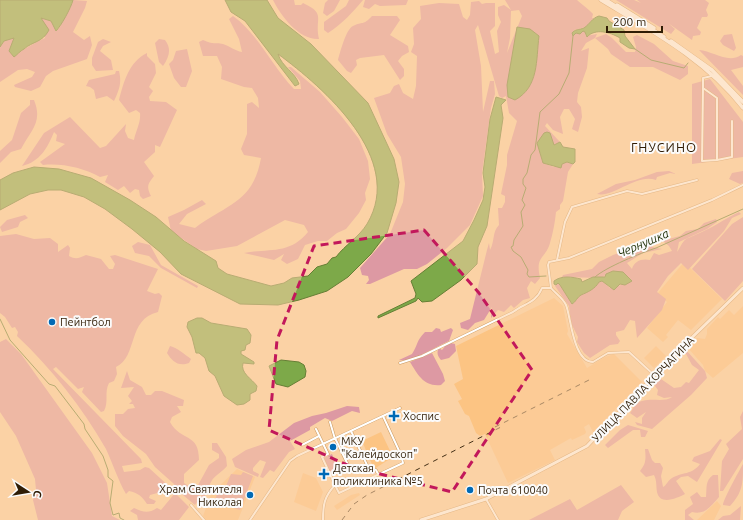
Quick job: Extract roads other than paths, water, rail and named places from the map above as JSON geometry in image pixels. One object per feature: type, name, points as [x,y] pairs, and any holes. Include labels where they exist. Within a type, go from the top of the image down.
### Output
[{"type":"highway","points":[[601,0],[692,57],[716,77],[743,108]]},
{"type":"highway","points":[[606,0],[662,35],[708,67],[743,102]]},
{"type":"main road","name":"УЛИЦА ПАВЛА КОРЧАГИНА","points":[[421,520],[486,499],[587,446],[743,288]]},
{"type":"street","points":[[716,77],[711,76],[703,78],[702,161],[732,157],[732,121]]},
{"type":"street","points":[[702,88],[717,98],[717,160]]},
{"type":"street","points":[[557,260],[568,212],[572,207],[628,191],[642,194],[697,180]]},
{"type":"street","points":[[655,376],[629,352],[608,353],[593,362],[586,360],[573,340],[566,304],[551,288],[549,262],[569,258],[683,212],[743,185]]},
{"type":"street","points":[[400,363],[422,356],[513,312],[538,297],[542,288],[551,288]]},
{"type":"street","points":[[250,520],[290,461],[297,456],[400,408]]},
{"type":"street","points":[[316,429],[328,454],[322,457],[339,493],[403,463],[382,416]]},
{"type":"street","points":[[330,422],[335,438],[350,469]]},
{"type":"street","points":[[351,431],[367,465],[376,470],[378,474]]},
{"type":"street","points":[[302,445],[319,436]]},
{"type":"street","points":[[323,520],[323,502],[335,485]]},
{"type":"street","points":[[486,499],[498,520]]},
{"type":"street","points":[[191,505],[204,520]]},
{"type":"waterway","name":"Чернушка","points":[[546,276],[529,277],[527,274],[528,270],[521,257],[513,251],[511,247],[513,246],[514,240],[523,226],[521,212],[525,205],[522,200],[526,188],[523,184],[523,179],[527,173],[531,155],[535,150],[540,112],[559,94],[569,73],[573,36]]},
{"type":"waterway","name":"Чернушка","points":[[635,49],[651,60],[684,68],[688,63]]},
{"type":"waterway","name":"Чернушка","points":[[595,277],[607,269],[624,261],[743,209]]},
{"type":"waterway","points":[[0,319],[10,340],[49,384],[55,386],[84,424],[85,429],[103,456],[108,470],[108,477],[113,481],[110,503],[113,515],[119,513],[120,518],[124,520]]},
{"type":"railway","points":[[495,427],[589,380]]},
{"type":"railway","points":[[342,520],[354,504],[367,495],[501,427]]},
{"type":"place","name":"Пейнтбол","points":[[52,322]]},
{"type":"place","name":"Хоспис","points":[[394,416]]},
{"type":"place","name":"МКУ \"Калейдоскоп\"","points":[[333,447]]},
{"type":"place","name":"Детская поликлиника №5","points":[[324,474]]},
{"type":"place","name":"Почта 610040","points":[[470,490]]},
{"type":"place","name":"Храм Святителя Николая","points":[[250,495]]},
{"type":"district","name":"ГНУСИНО","points":[[664,147]]}]
